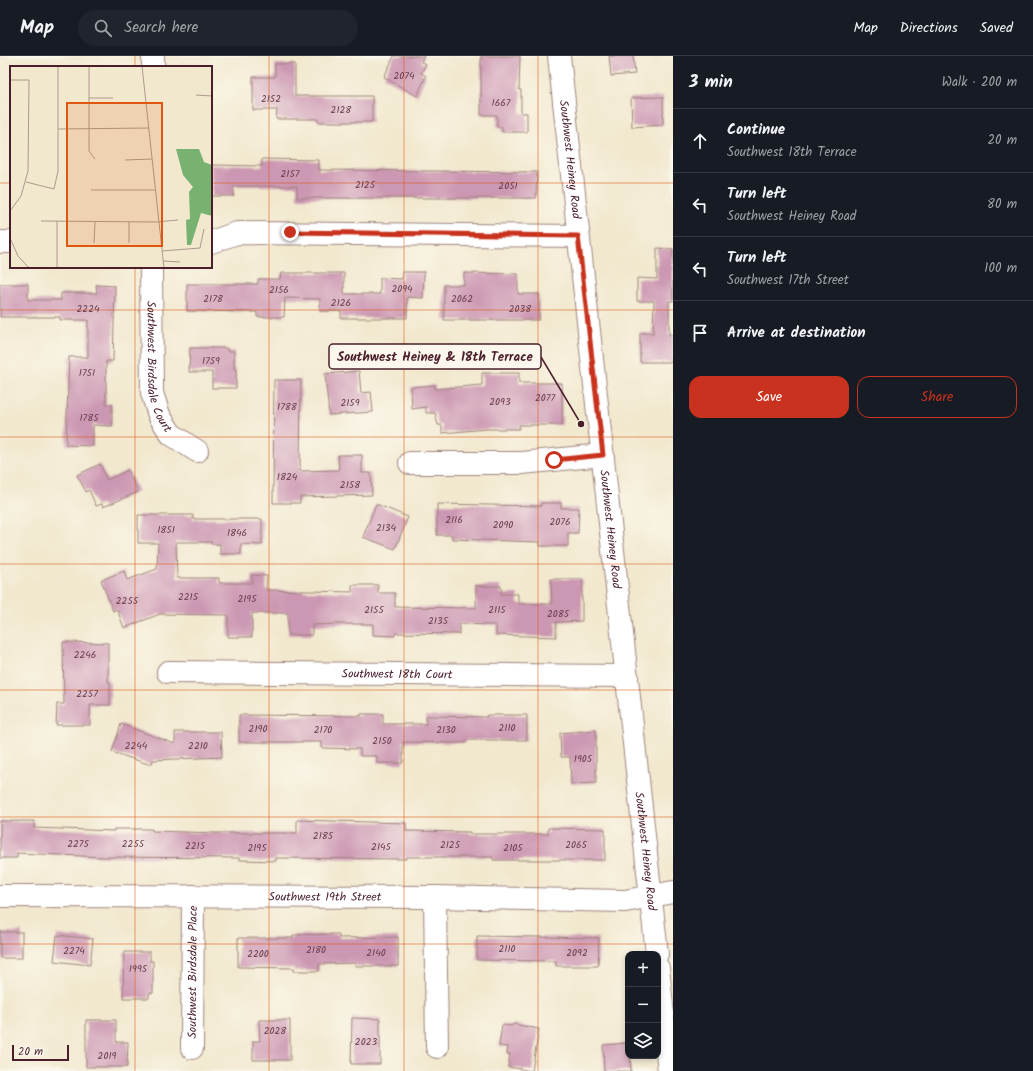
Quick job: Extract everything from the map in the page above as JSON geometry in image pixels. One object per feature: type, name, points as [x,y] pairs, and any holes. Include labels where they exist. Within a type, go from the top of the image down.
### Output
[{"type":"street","name":"Southwest Heiney Road","points":[[559,56],[656,951]]},
{"type":"street","points":[[212,242],[237,233],[578,236]]},
{"type":"street","name":"Southwest Birdsdale Court","points":[[151,268],[152,393],[159,415],[171,434],[197,451]]},
{"type":"street","points":[[410,463],[522,463],[603,455]]},
{"type":"street","name":"Southwest 18th Court","points":[[168,672],[626,676]]},
{"type":"street","name":"Southwest 19th Street","points":[[0,896],[435,897],[625,901],[673,892]]},
{"type":"street","name":"Southwest Birdsdale Place","points":[[192,1048],[193,896]]},
{"type":"street","points":[[435,897],[437,1047]]},
{"type":"street","points":[[660,987],[669,1071]]},
{"type":"building","points":[[394,56],[424,56],[421,62],[426,64],[421,73],[426,76],[417,96],[384,77]]},
{"type":"building","points":[[481,56],[520,56],[519,90],[521,90],[521,113],[527,113],[527,132],[502,132],[502,127],[497,127],[497,115],[481,115]]},
{"type":"building","points":[[609,56],[633,56],[635,74],[611,76]]},
{"type":"building","points":[[275,64],[295,64],[295,96],[372,96],[372,122],[318,122],[318,119],[276,119],[277,110],[253,110],[253,77],[275,77]]},
{"type":"building","points":[[663,97],[663,125],[632,127],[631,98]]},
{"type":"building","points":[[262,159],[319,160],[319,170],[537,172],[536,198],[297,198],[297,186],[234,186],[234,196],[212,196],[212,165],[262,166]]},
{"type":"building","points":[[657,248],[673,249],[673,301],[669,301],[669,335],[673,335],[673,362],[640,362],[640,333],[653,333],[654,301],[637,301],[637,278],[657,279]]},
{"type":"building","points":[[402,272],[424,272],[423,298],[407,297],[407,318],[341,318],[341,311],[320,311],[320,299],[285,298],[284,317],[257,317],[257,312],[187,311],[187,284],[258,284],[258,279],[280,279],[281,273],[344,273],[344,294],[380,294],[380,278],[402,279]]},
{"type":"building","points":[[464,273],[518,274],[518,294],[539,294],[539,320],[444,320],[444,285],[464,285]]},
{"type":"building","points":[[0,284],[28,284],[28,300],[61,300],[61,293],[97,293],[96,285],[115,286],[113,361],[106,361],[106,404],[112,404],[112,426],[93,425],[93,446],[66,445],[69,357],[88,357],[88,320],[60,320],[60,317],[0,317]]},
{"type":"building","points":[[190,348],[227,348],[227,351],[234,351],[236,388],[212,388],[212,372],[189,372]]},
{"type":"building","points":[[359,371],[361,393],[371,392],[373,412],[329,415],[325,374]]},
{"type":"building","points":[[482,373],[519,373],[519,383],[562,383],[562,425],[519,425],[519,429],[487,429],[442,433],[442,425],[438,425],[435,413],[426,413],[426,407],[412,409],[411,387],[435,385],[435,389],[482,385]]},
{"type":"building","points":[[274,380],[301,380],[300,471],[339,470],[338,455],[362,455],[362,473],[371,473],[372,495],[300,497],[300,503],[273,503]]},
{"type":"building","points":[[100,464],[107,480],[128,470],[138,492],[103,507],[102,504],[96,506],[89,490],[86,492],[77,475]]},
{"type":"building","points":[[541,503],[561,503],[561,508],[579,508],[578,533],[568,533],[568,546],[540,546],[540,542],[452,539],[452,535],[437,535],[437,504],[541,506]]},
{"type":"building","points":[[376,504],[408,517],[395,549],[363,537]]},
{"type":"building","points":[[138,515],[193,515],[193,519],[262,519],[262,545],[241,544],[241,554],[220,554],[220,544],[211,544],[212,542],[176,542],[177,578],[219,578],[219,583],[252,583],[252,575],[267,576],[266,590],[352,592],[352,585],[378,585],[378,593],[395,593],[395,607],[476,608],[476,586],[501,586],[501,594],[518,594],[518,604],[552,604],[551,579],[582,579],[582,621],[556,622],[556,637],[496,635],[496,625],[459,624],[459,634],[395,633],[395,636],[373,635],[373,624],[338,624],[312,625],[312,635],[288,635],[288,613],[252,613],[252,637],[228,637],[228,615],[160,614],[124,628],[117,609],[113,611],[101,580],[124,571],[127,580],[157,569],[158,543],[138,543]]},
{"type":"building","points":[[63,642],[108,643],[108,682],[110,682],[110,705],[90,705],[90,725],[56,725],[57,704],[64,704]]},
{"type":"building","points":[[361,714],[383,714],[383,724],[426,724],[426,716],[487,717],[487,715],[527,715],[527,740],[466,740],[466,743],[403,742],[403,763],[377,763],[377,756],[360,756],[360,749],[322,748],[322,742],[239,742],[239,715],[361,716]]},
{"type":"building","points":[[121,724],[175,744],[175,732],[221,732],[222,757],[153,760],[151,765],[112,752]]},
{"type":"building","points":[[596,730],[596,783],[571,784],[570,757],[561,757],[560,733]]},
{"type":"building","points":[[297,820],[406,823],[406,831],[470,832],[470,834],[548,834],[548,828],[605,829],[605,860],[493,860],[493,857],[406,857],[406,859],[276,858],[276,861],[239,860],[239,858],[105,857],[17,853],[17,858],[0,858],[0,821],[34,821],[34,828],[114,831],[114,829],[152,829],[152,831],[215,833],[297,833]]},
{"type":"building","points":[[0,932],[22,932],[22,958],[0,958]]},
{"type":"building","points":[[339,934],[339,938],[398,937],[398,966],[355,966],[355,963],[319,964],[319,971],[294,971],[294,968],[238,967],[238,938],[293,938],[293,935]]},
{"type":"building","points":[[57,935],[93,939],[90,965],[54,961]]},
{"type":"building","points":[[477,936],[599,938],[598,966],[556,966],[556,961],[477,960]]},
{"type":"building","points":[[124,952],[150,952],[150,961],[153,961],[153,993],[149,993],[149,998],[123,998]]},
{"type":"building","points":[[352,1018],[380,1019],[380,1064],[351,1064]]},
{"type":"building","points":[[86,1020],[116,1020],[116,1042],[128,1042],[127,1067],[86,1067]]},
{"type":"building","points":[[259,1020],[290,1020],[290,1060],[253,1060],[253,1041],[260,1041]]},
{"type":"building","points":[[513,1024],[539,1029],[532,1071],[508,1067],[510,1054],[507,1054],[508,1047],[499,1046],[502,1025],[512,1026]]},
{"type":"building","points":[[625,1043],[625,1059],[630,1059],[631,1071],[604,1071],[603,1045]]},
{"type":"place","name":"Southwest Heiney & 18th Terrace","points":[[581,424]]},
{"type":"route","points":[[290,232],[578,236],[603,455],[554,460]]}]
